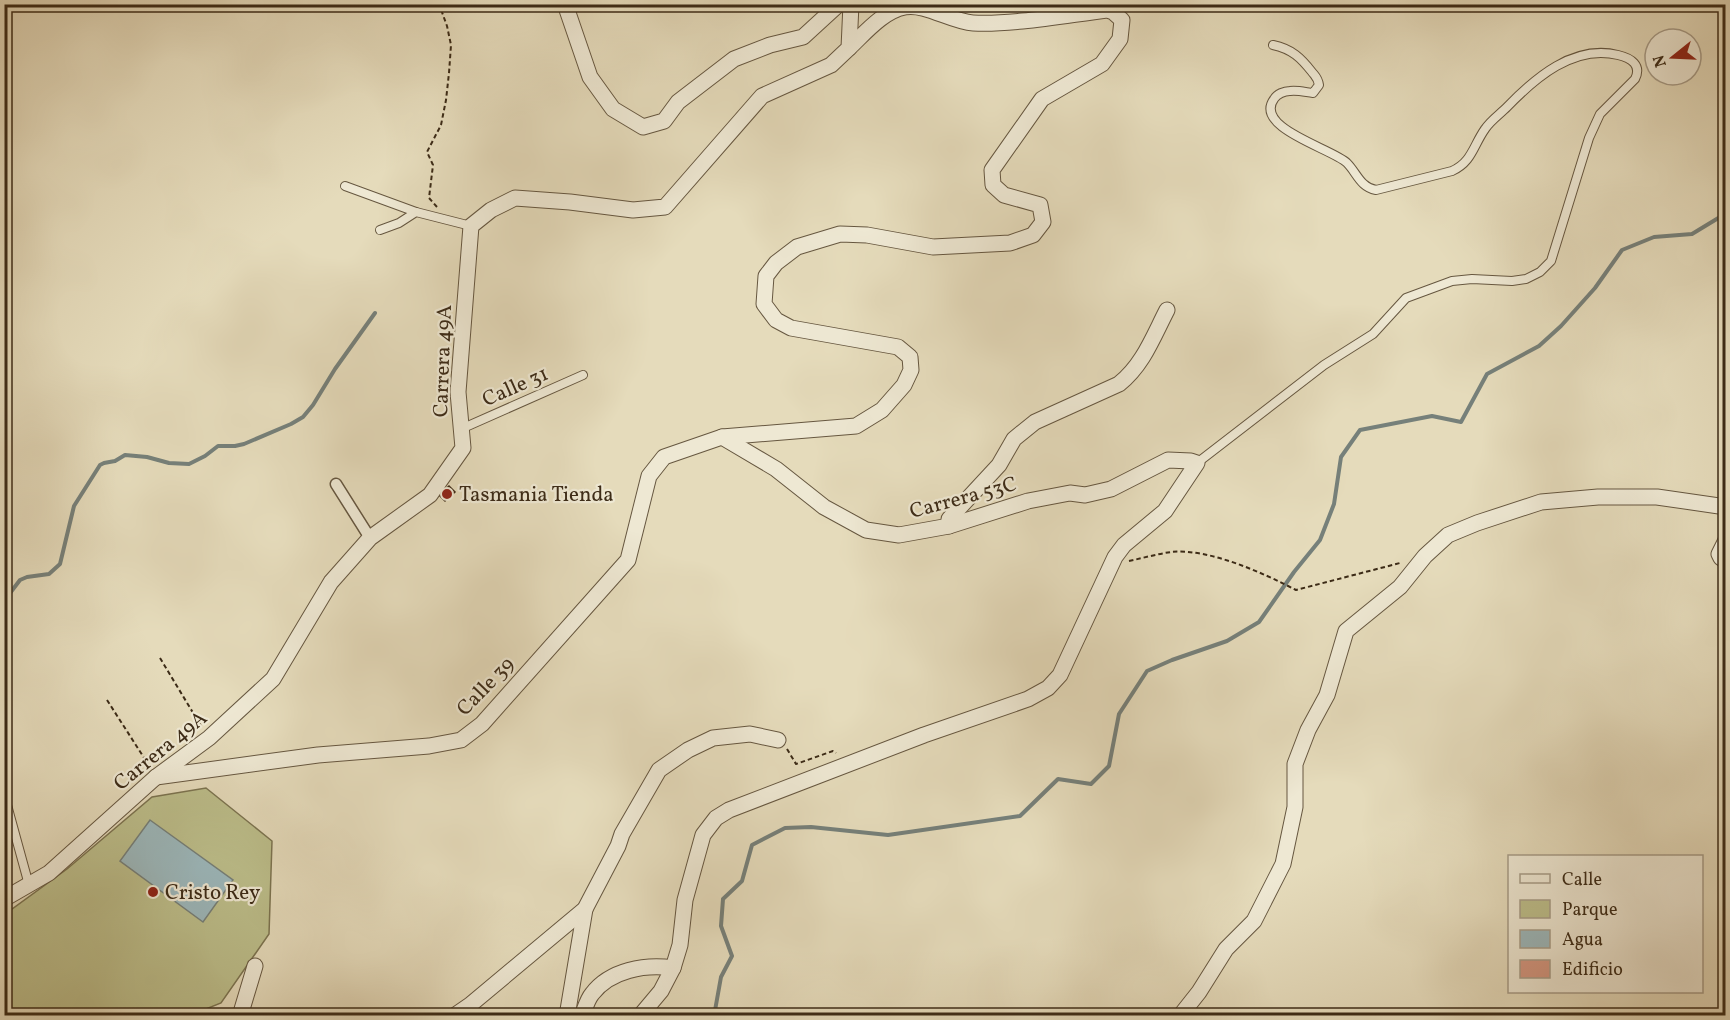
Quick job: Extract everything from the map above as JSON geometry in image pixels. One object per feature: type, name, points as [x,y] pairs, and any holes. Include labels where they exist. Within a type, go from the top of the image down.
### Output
[{"type":"street","points":[[565,4],[590,77],[613,109],[643,127],[664,121],[678,102],[734,59],[770,45],[803,37],[839,4]]},
{"type":"street","points":[[471,226],[491,210],[515,198],[633,210],[665,207],[762,96],[831,65],[849,48],[851,4]]},
{"type":"street","name":"Calle 39","points":[[156,777],[318,755],[429,746],[461,740],[482,724],[628,560],[649,476],[664,457],[722,437],[856,426],[882,410],[904,385],[911,370],[910,357],[898,347],[791,328],[776,320],[764,304],[766,276],[776,263],[797,247],[840,234],[867,235],[933,247],[1010,243],[1033,235],[1043,222],[1040,205],[1004,195],[993,185],[992,170],[1042,99],[1102,64],[1120,39],[1122,20],[1107,10],[970,23],[920,8],[905,7],[881,18],[849,48]]},
{"type":"street","name":"Carrera 49A","points":[[4,899],[49,873],[156,777],[209,738],[273,678],[331,582],[370,538],[430,495],[463,448],[458,392],[471,226]]},
{"type":"street","points":[[949,526],[949,519],[999,465],[1014,439],[1035,422],[1119,384],[1128,377],[1141,362],[1167,310]]},
{"type":"street","name":"Carrera 53C","points":[[722,437],[776,469],[824,507],[866,530],[899,535],[949,526],[1028,501],[1070,493],[1085,495],[1111,489],[1168,460],[1191,460],[1197,463]]},
{"type":"street","points":[[640,1016],[661,991],[673,968],[680,945],[686,900],[703,835],[716,818],[729,810],[855,761],[1028,699],[1048,688],[1060,675],[1115,557],[1124,545],[1165,511],[1197,463]]},
{"type":"street","points":[[336,484],[370,538]]},
{"type":"street","points":[[1180,1016],[1199,992],[1226,949],[1254,921],[1282,864],[1295,807],[1295,764],[1308,730],[1327,696],[1346,631],[1400,587],[1425,556],[1448,535],[1541,502],[1598,497],[1657,497],[1725,507]]},
{"type":"street","points":[[1725,540],[1719,554],[1725,560]]},
{"type":"street","points":[[567,1016],[585,909],[622,834],[659,770],[688,750],[713,738],[750,734],[778,740]]},
{"type":"street","points":[[454,1016],[585,909]]},
{"type":"street","points":[[240,1016],[255,966]]},
{"type":"street","points":[[582,1016],[591,994],[606,980],[622,972],[656,966],[673,968]]},
{"type":"lane","points":[[1197,463],[1324,365],[1373,334],[1406,298],[1452,281],[1472,279],[1512,281],[1526,279],[1540,272],[1551,261],[1589,138],[1600,114],[1635,79],[1638,73],[1638,66],[1634,62],[1619,55],[1599,53],[1566,60],[1530,83],[1485,129],[1472,154],[1462,165],[1445,173],[1376,190],[1360,182],[1352,168],[1339,156],[1301,140],[1276,122],[1272,106],[1275,97],[1289,91],[1313,93],[1319,85],[1317,77],[1303,59],[1289,50],[1273,45]]},
{"type":"lane","points":[[345,186],[416,212],[471,226]]},
{"type":"lane","points":[[380,230],[399,223],[416,212]]},
{"type":"lane","name":"Calle 31","points":[[461,429],[583,375]]},
{"type":"lane","points":[[4,794],[29,885]]},
{"type":"path","points":[[439,4],[451,45],[447,100],[441,125],[427,153],[433,165],[429,198],[451,221]]},
{"type":"path","points":[[1115,557],[1128,561],[1171,552],[1193,552],[1261,572],[1296,590],[1403,562]]},
{"type":"path","points":[[160,658],[209,738]]},
{"type":"path","points":[[107,700],[156,777]]},
{"type":"path","points":[[778,740],[790,752],[796,764],[833,751],[855,761]]},
{"type":"green space","name":"Cristo Rey","points":[[206,788],[272,841],[269,934],[221,1003],[191,1015],[5,1015],[4,915],[67,869],[152,797]]},
{"type":"water","points":[[150,820],[233,880],[203,922],[120,861]]},
{"type":"building","name":"Tasmania Tienda","points":[[449,486],[455,492],[445,501],[439,495]]},
{"type":"waterway","points":[[714,1016],[721,977],[732,956],[721,926],[723,899],[742,881],[752,845],[785,828],[811,827],[888,835],[1020,816],[1058,779],[1091,784],[1109,766],[1119,714],[1147,671],[1227,641],[1259,622],[1320,540],[1334,504],[1341,457],[1360,430],[1432,416],[1461,422],[1487,374],[1539,346],[1561,326],[1595,288],[1622,250],[1654,237],[1692,234],[1726,211]]},
{"type":"waterway","points":[[4,601],[20,580],[49,574],[60,564],[74,506],[100,465],[115,461],[125,455],[189,464],[218,446],[244,444],[291,424],[303,417],[313,405],[335,369],[375,313]]},
{"type":"place","name":"Tasmania Tienda","points":[[447,494]]},
{"type":"place","name":"Cristo Rey","points":[[153,892]]}]
